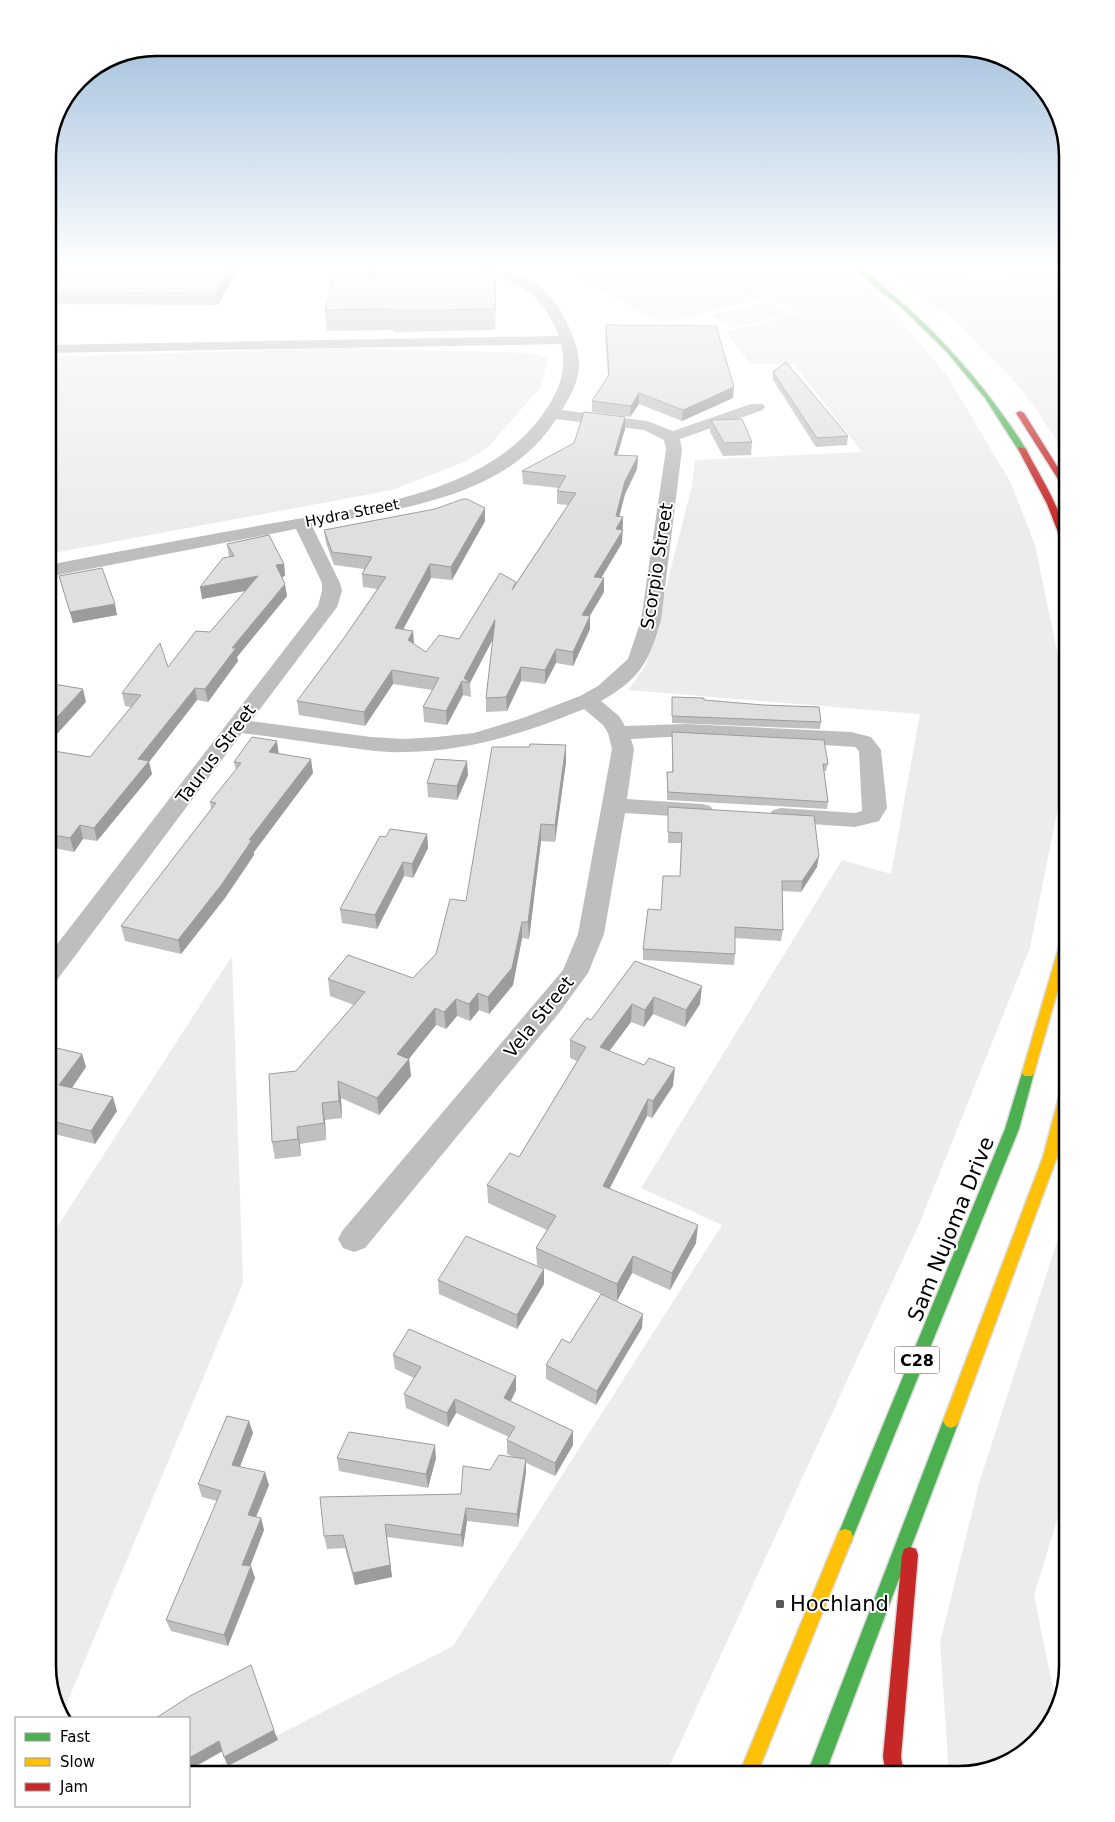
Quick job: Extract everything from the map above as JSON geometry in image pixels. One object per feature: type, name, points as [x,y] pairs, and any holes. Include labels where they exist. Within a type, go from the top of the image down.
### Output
[{"type":"highway","points":[[953,353],[961,361],[1013,432],[1054,506],[1059,520]]},
{"type":"highway","points":[[1010,400],[1059,472]]},
{"type":"highway","name":"Sam Nujoma Drive","points":[[751,1766],[1012,1129],[1059,970]]},
{"type":"highway","points":[[819,1766],[913,1523],[1050,1157],[1059,1123]]},
{"type":"highway","points":[[894,1766],[892,1757],[913,1523]]},
{"type":"street","name":"Hydra Street","points":[[56,569],[407,502],[462,484],[488,472],[522,450],[553,414],[571,377],[573,358],[571,353]]},
{"type":"street","points":[[553,414],[647,426],[672,437],[757,407]]},
{"type":"street","name":"Scorpio Street","points":[[237,726],[305,737],[379,744],[404,746],[436,744],[476,739],[531,723],[587,700],[605,690],[632,668],[638,659],[645,640],[650,620],[673,456],[672,437]]},
{"type":"street","name":"Taurus Street","points":[[56,964],[327,607],[331,583],[302,523]]},
{"type":"street","points":[[587,700],[611,721],[619,732],[686,730],[851,739],[863,742],[870,750],[875,808],[870,816],[855,820],[760,814]]},
{"type":"street","name":"Vela Street","points":[[354,1239],[550,1006],[575,973],[590,934],[615,805],[623,749],[619,732]]},
{"type":"street","points":[[615,805],[722,812]]},
{"type":"shaded area","points":[[177,353],[532,353],[548,359],[540,388],[487,448],[464,462],[392,490],[56,553],[56,357]]},
{"type":"shaded area","points":[[742,353],[928,353],[948,377],[1011,483],[1035,545],[1059,660],[1059,802],[1030,948],[920,1222],[670,1766],[217,1766],[453,1646],[722,1225],[641,1188],[842,860],[891,874],[920,714],[628,690],[646,665],[692,486],[695,460],[862,452],[794,364],[750,364]]},
{"type":"shaded area","points":[[987,353],[1059,353],[1059,444],[1022,389]]},
{"type":"shaded area","points":[[232,956],[243,1283],[65,1706],[58,1685],[56,1665],[56,1229]]},
{"type":"shaded area","points":[[1059,1236],[1059,1514],[1034,1595],[1054,1694],[1048,1710],[1034,1732],[1014,1749],[978,1764],[948,1766],[940,1642],[980,1480]]},
{"type":"building","points":[[608,353],[724,353],[734,387],[683,410],[639,393],[631,406],[592,401],[609,375]]},
{"type":"building","points":[[786,362],[848,436],[817,438],[773,372]]},
{"type":"building","points":[[584,412],[625,417],[614,455],[638,456],[625,481],[616,516],[623,517],[616,529],[623,530],[594,577],[604,578],[582,615],[590,616],[573,652],[556,649],[545,670],[521,667],[506,697],[486,698],[495,620],[464,678],[470,683],[462,681],[446,711],[423,707],[439,678],[392,670],[364,712],[297,701],[386,577],[362,574],[372,557],[332,552],[324,530],[435,509],[463,499],[467,499],[485,508],[451,567],[430,564],[395,628],[413,631],[408,640],[426,652],[439,635],[459,639],[500,573],[516,582],[512,590],[576,493],[557,491],[566,476],[522,471],[574,443]]},
{"type":"building","points":[[742,419],[752,442],[724,443],[711,420]]},
{"type":"building","points":[[269,535],[284,564],[276,565],[285,584],[232,648],[236,648],[205,689],[195,688],[138,759],[149,761],[94,828],[80,825],[70,838],[56,835],[56,751],[90,757],[141,695],[122,693],[160,643],[168,667],[196,631],[210,632],[258,576],[200,587],[223,558],[234,556],[227,544]]},
{"type":"building","points":[[102,568],[115,604],[70,612],[59,576]]},
{"type":"building","points":[[56,684],[83,689],[56,718]]},
{"type":"building","points":[[672,697],[704,698],[704,700],[763,705],[819,707],[821,722],[672,716]]},
{"type":"building","points":[[672,732],[824,740],[828,764],[823,764],[828,802],[668,792],[667,772],[673,772]]},
{"type":"building","points":[[252,737],[277,741],[269,752],[311,759],[249,840],[252,840],[222,884],[178,940],[121,926],[216,803],[210,802],[241,763],[234,762]]},
{"type":"building","points":[[530,744],[566,745],[555,825],[541,824],[528,922],[522,922],[512,968],[488,997],[478,993],[469,1004],[456,999],[444,1012],[435,1008],[397,1054],[409,1059],[377,1098],[338,1081],[339,1101],[322,1103],[324,1123],[297,1127],[298,1139],[272,1142],[269,1074],[296,1071],[365,992],[328,979],[348,955],[413,978],[436,954],[450,899],[466,901],[492,747],[529,747]]},
{"type":"building","points":[[435,759],[467,761],[457,786],[427,783]]},
{"type":"building","points":[[668,807],[814,816],[819,856],[802,881],[782,881],[783,930],[735,927],[735,954],[643,949],[648,909],[661,910],[663,876],[680,876],[682,833],[668,832]]},
{"type":"building","points":[[390,829],[427,834],[412,864],[403,862],[375,915],[340,909],[380,836],[386,837]]},
{"type":"building","points":[[635,961],[702,986],[686,1010],[654,997],[645,1010],[632,1004],[600,1047],[644,1065],[649,1058],[675,1068],[653,1101],[648,1099],[603,1186],[698,1225],[672,1273],[633,1256],[617,1284],[536,1248],[556,1216],[487,1185],[510,1153],[519,1157],[586,1047],[570,1040],[587,1018],[591,1020]]},
{"type":"building","points":[[56,1048],[82,1054],[59,1085],[113,1097],[91,1131],[56,1122]]},
{"type":"building","points":[[466,1236],[544,1269],[517,1315],[438,1280]]},
{"type":"building","points":[[601,1294],[643,1314],[597,1391],[546,1365],[562,1339],[570,1343]]},
{"type":"building","points":[[409,1329],[516,1376],[504,1398],[573,1431],[555,1463],[507,1440],[515,1427],[455,1399],[447,1413],[404,1394],[421,1367],[393,1355]]},
{"type":"building","points":[[227,1416],[249,1421],[232,1465],[265,1472],[248,1515],[261,1518],[242,1565],[251,1566],[224,1635],[166,1620],[221,1491],[198,1484]]},
{"type":"building","points":[[349,1432],[435,1445],[426,1474],[337,1458]]},
{"type":"building","points":[[499,1455],[526,1459],[517,1514],[466,1508],[461,1535],[385,1524],[390,1565],[353,1573],[343,1535],[324,1536],[320,1497],[461,1494],[463,1466],[490,1470]]},
{"type":"building","points":[[251,1665],[274,1730],[224,1757],[219,1741],[190,1757],[190,1717],[158,1717],[190,1696]]},
{"type":"traffic: fast","points":[[951,353],[987,397],[1022,449]]},
{"type":"traffic: fast","points":[[845,1537],[1012,1129],[1028,1073]]},
{"type":"traffic: fast","points":[[819,1766],[951,1421]]},
{"type":"traffic: slow","points":[[1028,1073],[1059,967]]},
{"type":"traffic: slow","points":[[951,1421],[1050,1157],[1059,1121]]},
{"type":"traffic: slow","points":[[751,1766],[845,1537]]},
{"type":"traffic: jam","points":[[1020,413],[1059,474]]},
{"type":"traffic: jam","points":[[1022,449],[1051,504],[1059,524]]},
{"type":"traffic: jam","points":[[894,1766],[892,1757],[910,1555]]},
{"type":"place","name":"Hochland","points":[[780,1604]]}]
